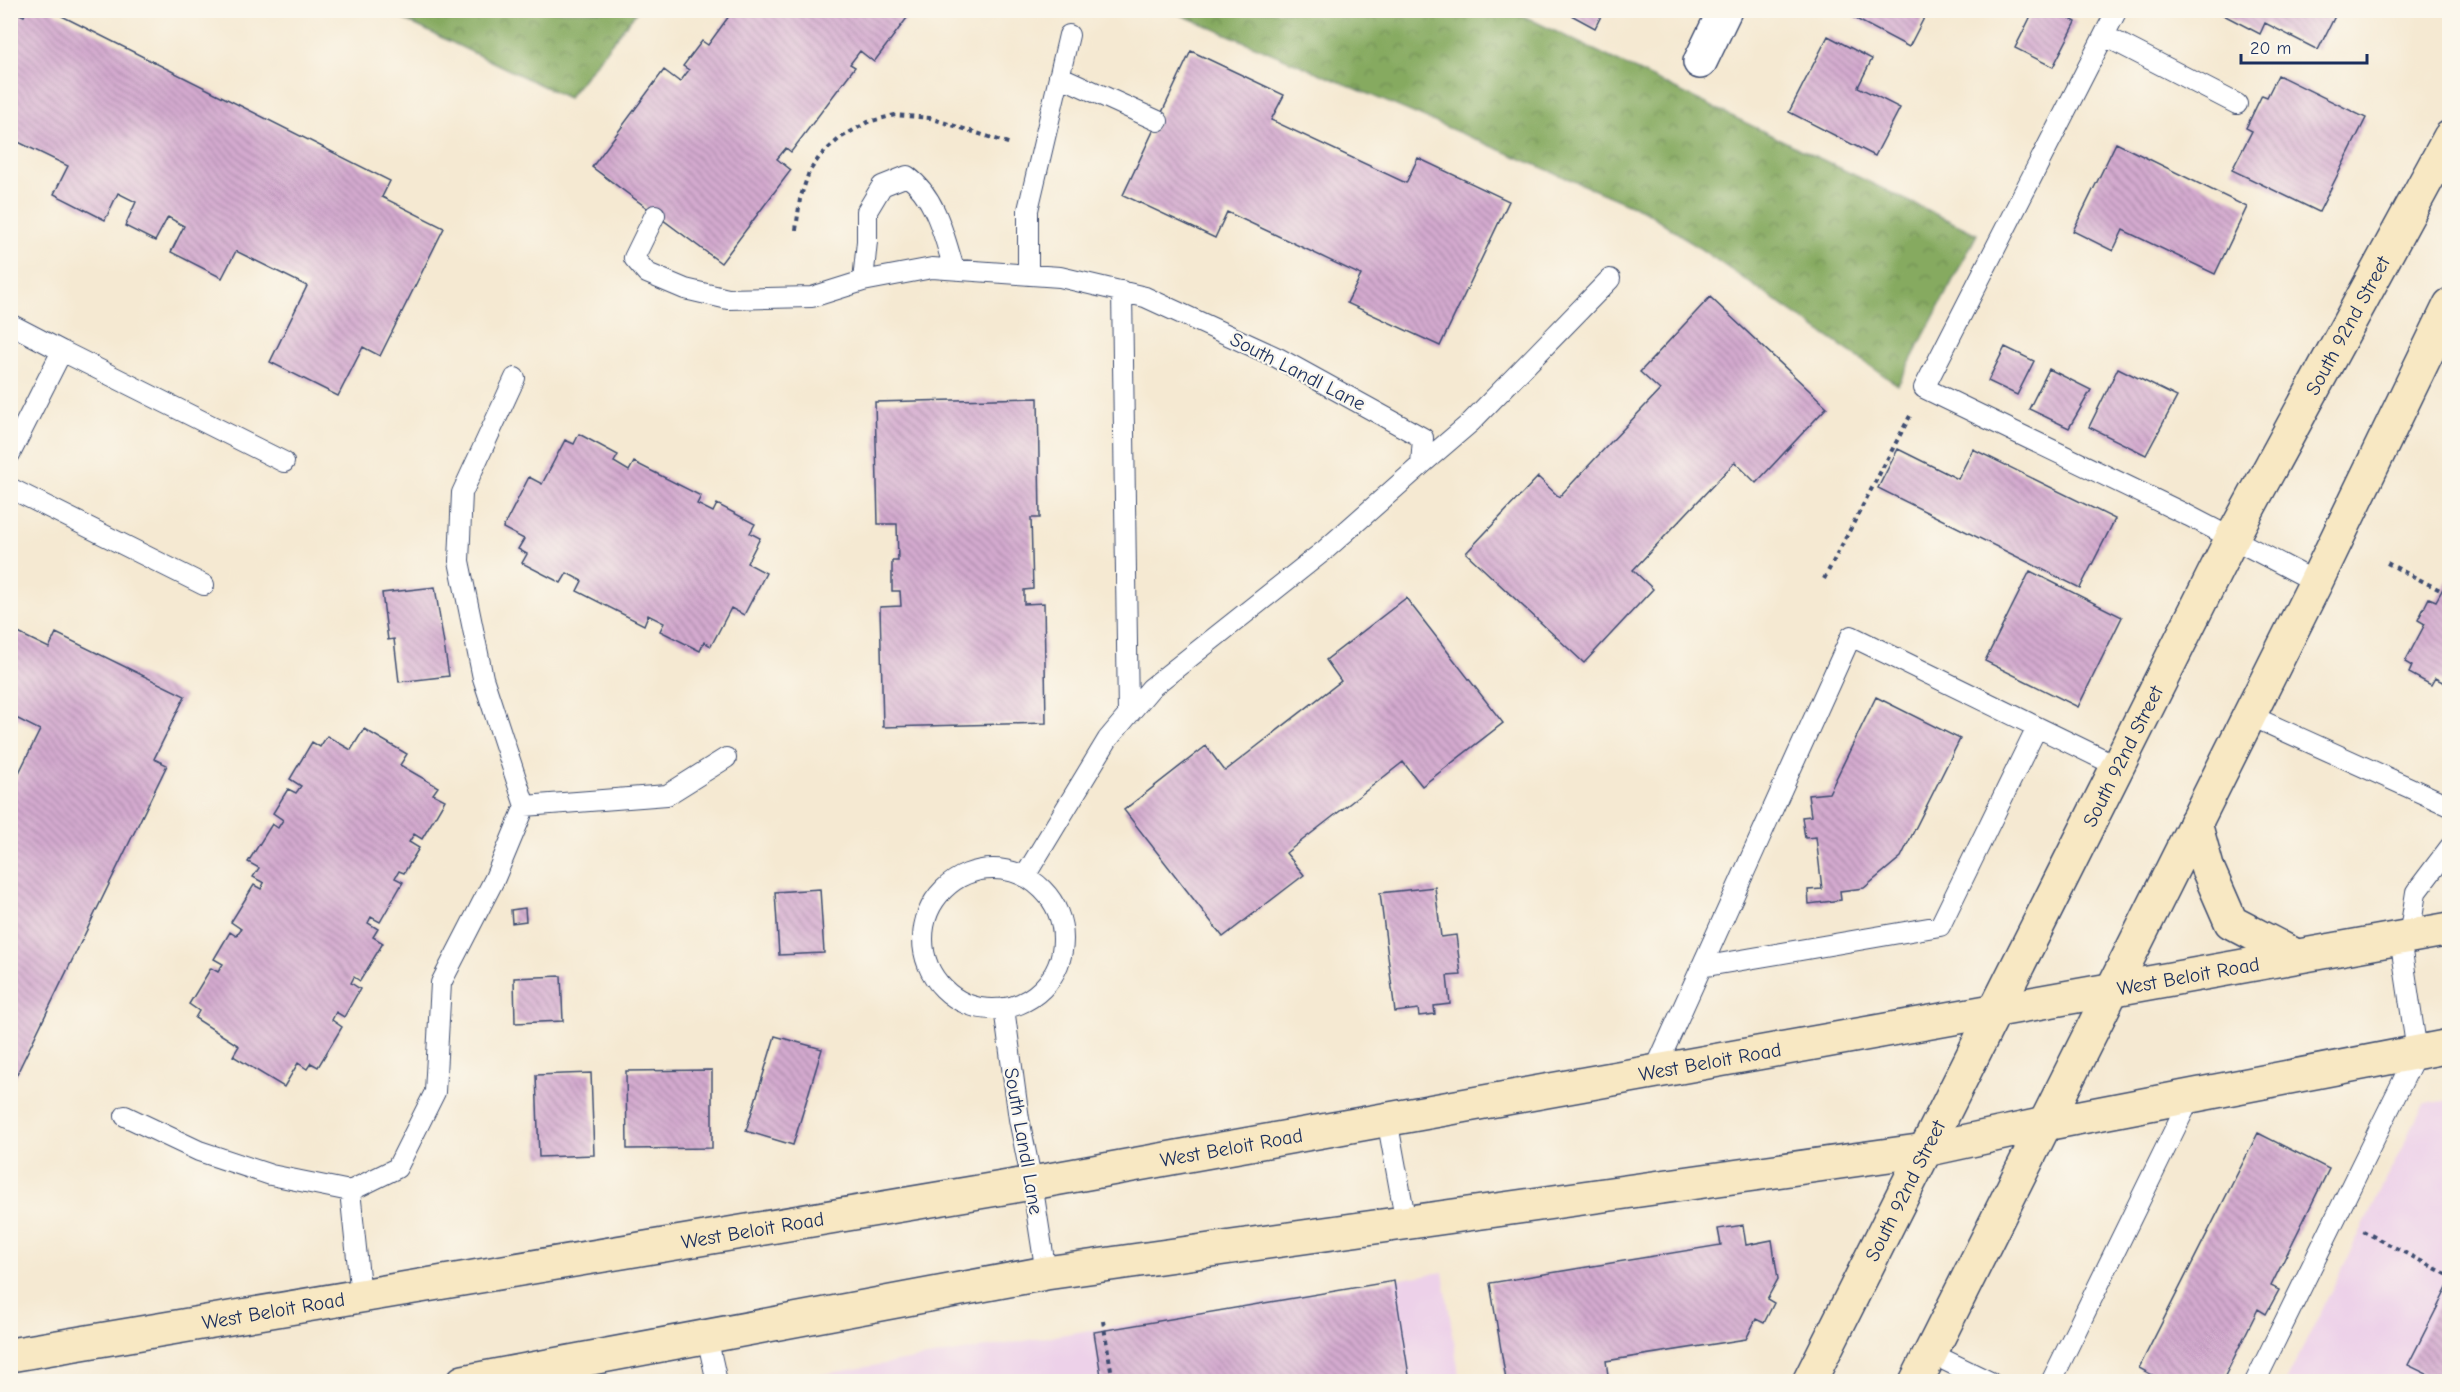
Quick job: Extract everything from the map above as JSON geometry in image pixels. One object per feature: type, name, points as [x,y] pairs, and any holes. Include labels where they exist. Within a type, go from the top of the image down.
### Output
[{"type":"main road","name":"South 92nd Street","points":[[1809,1382],[2232,538],[2450,137]]},
{"type":"main road","points":[[1916,1382],[2316,582],[2450,305]]},
{"type":"main road","points":[[2195,823],[2207,867],[2231,922],[2296,956]]},
{"type":"main road","name":"West Beloit Road","points":[[10,1355],[1032,1183],[2450,929]]},
{"type":"main road","points":[[463,1382],[1046,1273],[1925,1150],[2045,1124],[2450,1046]]},
{"type":"street","points":[[1700,62],[1725,10]]},
{"type":"lane","points":[[2117,10],[1924,388],[2232,538],[2316,582]]},
{"type":"lane","points":[[1028,274],[1028,210],[1069,35]]},
{"type":"lane","points":[[2105,36],[2237,104]]},
{"type":"lane","points":[[1059,76],[1158,121]]},
{"type":"lane","points":[[863,282],[867,211],[882,186],[907,176],[921,186],[939,220],[954,269]]},
{"type":"lane","name":"South Landl Lane","points":[[656,215],[634,258],[647,273],[685,289],[728,299],[812,297],[863,282],[932,268],[1060,277],[1145,297],[1278,358],[1423,438],[1421,465]]},
{"type":"lane","points":[[1025,876],[1108,739],[1150,687],[1325,550],[1470,423],[1610,279]]},
{"type":"lane","points":[[1122,291],[1128,714]]},
{"type":"lane","points":[[10,324],[284,462]]},
{"type":"lane","points":[[10,454],[62,351]]},
{"type":"lane","points":[[125,1116],[209,1155],[271,1175],[350,1191],[397,1168],[435,1092],[441,983],[495,878],[525,807],[483,678],[459,561],[462,493],[515,378]]},
{"type":"lane","points":[[10,488],[204,585]]},
{"type":"lane","points":[[1654,1072],[1851,636],[2117,766]]},
{"type":"lane","points":[[2249,716],[2450,806]]},
{"type":"lane","points":[[1701,967],[1941,926],[2037,727]]},
{"type":"lane","points":[[525,807],[667,795],[726,758]]},
{"type":"lane","points":[[2255,1382],[2417,1052],[2405,937],[2416,892],[2450,848]]},
{"type":"lane","points":[[1002,869],[1025,876],[1043,889],[1056,907],[1063,927],[1063,950],[1056,970],[1043,988],[1025,1001],[1004,1008],[980,1008],[958,999],[939,984],[927,963],[923,939],[927,916],[938,895],[956,879],[978,870],[1002,869]]},
{"type":"lane","name":"South Landl Lane","points":[[1004,1008],[1018,1119],[1032,1183],[1046,1273]]},
{"type":"lane","points":[[2051,1382],[2191,1096]]},
{"type":"lane","points":[[1387,1119],[1406,1223]]},
{"type":"lane","points":[[350,1191],[361,1296]]},
{"type":"lane","points":[[706,1337],[717,1382]]},
{"type":"lane","points":[[1930,1353],[1990,1382]]},
{"type":"path","points":[[1824,579],[1924,388]]},
{"type":"path","points":[[2386,563],[2442,591]]},
{"type":"path","points":[[2337,1217],[2450,1276]]},
{"type":"path","points":[[1103,1321],[1113,1382]]},
{"type":"shaded area","points":[[2449,1101],[2449,1381],[2286,1382],[2424,1103]]},
{"type":"shaded area","points":[[1443,1272],[1460,1381],[775,1382]]},
{"type":"green space","points":[[386,11],[637,11],[568,98]]},
{"type":"green space","points":[[1172,11],[1513,11],[1977,234],[1898,385],[1647,212]]},
{"type":"building","points":[[10,10],[24,16],[27,10],[50,10],[390,181],[382,197],[444,228],[380,356],[363,347],[338,396],[270,362],[307,286],[236,251],[222,278],[171,252],[184,226],[168,217],[155,241],[125,226],[136,202],[118,193],[105,220],[54,194],[68,166],[10,138]]},
{"type":"building","points":[[730,10],[913,10],[874,62],[860,51],[850,64],[855,67],[791,152],[786,148],[777,159],[791,170],[721,263],[592,167],[664,70],[680,82],[689,70],[683,66],[702,41],[708,45],[732,12]]},
{"type":"building","points":[[1562,10],[1604,10],[1595,28]]},
{"type":"building","points":[[1858,10],[1928,10],[1909,47],[1854,18]]},
{"type":"building","points":[[2034,10],[2055,10],[2076,22],[2053,67],[2015,48]]},
{"type":"building","points":[[2214,10],[2338,10],[2318,50],[2265,23],[2260,34]]},
{"type":"building","points":[[1828,36],[1872,59],[1858,87],[1900,108],[1875,156],[1789,112]]},
{"type":"building","points":[[1191,51],[1284,95],[1271,120],[1406,183],[1418,158],[1509,201],[1440,346],[1347,303],[1361,275],[1227,212],[1215,238],[1123,195]]},
{"type":"building","points":[[2278,75],[2366,118],[2319,212],[2232,170],[2252,131],[2246,128],[2262,95],[2267,97]]},
{"type":"building","points":[[2116,143],[2247,207],[2215,274],[2123,230],[2113,251],[2073,231]]},
{"type":"building","points":[[1710,297],[1827,407],[1756,483],[1735,462],[1633,570],[1653,589],[1584,663],[1466,553],[1538,477],[1559,497],[1660,390],[1640,372]]},
{"type":"building","points":[[2005,347],[2034,361],[2017,395],[1988,381]]},
{"type":"building","points":[[2118,368],[2177,397],[2146,455],[2089,427]]},
{"type":"building","points":[[2049,369],[2091,390],[2069,428],[2029,409]]},
{"type":"building","points":[[1038,398],[1040,518],[1031,518],[1033,589],[1024,590],[1024,604],[1044,603],[1046,723],[883,727],[880,607],[901,606],[900,591],[892,591],[892,561],[898,561],[897,524],[878,524],[875,402]]},
{"type":"building","points":[[579,434],[618,455],[614,462],[629,471],[634,462],[701,496],[697,504],[713,512],[717,504],[755,524],[750,533],[760,538],[747,563],[766,573],[744,615],[731,608],[711,646],[704,642],[700,651],[660,631],[664,623],[648,615],[644,625],[577,591],[582,581],[567,573],[561,583],[522,563],[527,554],[518,549],[524,539],[503,528],[529,477],[542,484],[565,440],[574,444]]},
{"type":"building","points":[[1898,449],[1958,479],[1973,449],[2115,519],[2080,588],[1878,488]]},
{"type":"building","points":[[2030,571],[2122,617],[2078,707],[1985,661]]},
{"type":"building","points":[[2450,576],[2450,686],[2435,678],[2431,685],[2409,673],[2412,666],[2405,662],[2425,624],[2418,620],[2429,598],[2436,601]]},
{"type":"building","points":[[435,587],[449,676],[399,682],[394,639],[388,640],[382,593]]},
{"type":"building","points":[[1406,598],[1503,723],[1422,786],[1403,762],[1286,853],[1304,875],[1223,937],[1124,810],[1206,746],[1225,771],[1341,681],[1326,660]]},
{"type":"building","points":[[10,629],[49,648],[56,633],[185,696],[154,759],[167,765],[10,1088],[10,791],[40,730],[10,715]]},
{"type":"building","points":[[1876,697],[1960,739],[1901,857],[1864,888],[1840,891],[1841,900],[1809,904],[1808,890],[1822,889],[1816,837],[1805,838],[1802,817],[1811,816],[1808,795],[1829,793]]},
{"type":"building","points":[[364,729],[407,754],[400,765],[438,787],[433,794],[445,800],[422,839],[414,834],[409,842],[419,848],[404,873],[399,871],[395,878],[403,882],[380,922],[371,917],[368,923],[378,929],[373,937],[383,943],[360,981],[354,977],[351,983],[360,989],[344,1017],[336,1012],[332,1020],[342,1027],[318,1067],[311,1063],[307,1069],[298,1063],[284,1087],[233,1056],[239,1046],[195,1018],[199,1011],[189,1004],[211,968],[218,972],[223,964],[214,959],[230,932],[236,936],[241,929],[231,922],[254,885],[261,889],[264,883],[253,877],[259,868],[248,862],[272,824],[278,828],[283,820],[273,813],[288,789],[296,793],[301,786],[290,779],[312,742],[320,747],[327,736],[351,750]]},
{"type":"building","points":[[1435,887],[1441,937],[1456,935],[1461,975],[1447,976],[1450,1004],[1434,1006],[1435,1014],[1419,1016],[1418,1009],[1395,1012],[1380,893]]},
{"type":"building","points":[[820,889],[824,953],[779,955],[775,892]]},
{"type":"building","points":[[525,908],[526,921],[512,923],[511,910]]},
{"type":"building","points":[[561,976],[563,1021],[515,1023],[514,978]]},
{"type":"building","points":[[775,1036],[822,1049],[793,1145],[746,1131]]},
{"type":"building","points":[[712,1070],[712,1148],[627,1149],[626,1071]]},
{"type":"building","points":[[591,1073],[594,1155],[539,1157],[536,1075]]},
{"type":"building","points":[[2258,1133],[2329,1169],[2271,1286],[2279,1290],[2266,1314],[2258,1309],[2222,1382],[2165,1382],[2139,1368]]},
{"type":"building","points":[[1743,1225],[1746,1245],[1772,1240],[1778,1279],[1767,1299],[1774,1303],[1764,1323],[1756,1319],[1746,1339],[1606,1361],[1609,1382],[1524,1382],[1523,1378],[1506,1380],[1490,1283],[1721,1245],[1718,1229]]},
{"type":"building","points":[[1394,1281],[1410,1382],[1102,1382],[1094,1332]]},
{"type":"building","points":[[2450,1282],[2450,1382],[2428,1382],[2431,1376],[2408,1365]]}]
